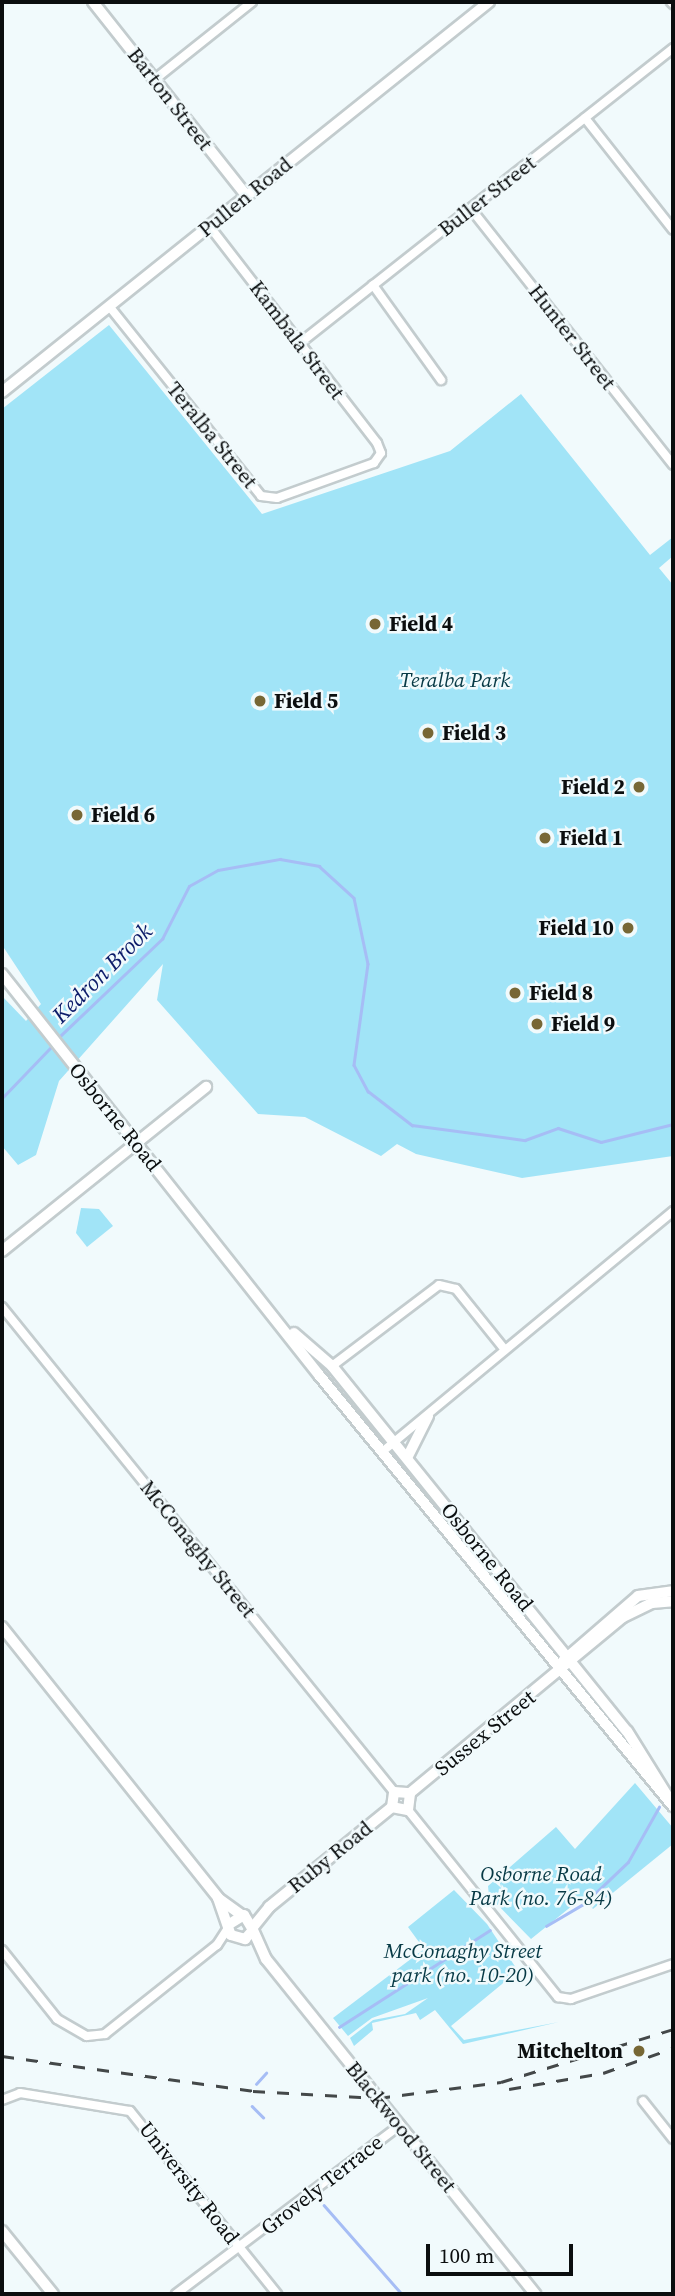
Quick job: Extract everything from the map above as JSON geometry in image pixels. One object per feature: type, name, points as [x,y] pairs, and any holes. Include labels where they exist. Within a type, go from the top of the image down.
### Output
[{"type":"street","name":"Barton Street","points":[[93,2],[246,195]]},
{"type":"street","points":[[154,80],[252,2]]},
{"type":"street","name":"Pullen Road","points":[[2,392],[489,2]]},
{"type":"street","name":"Buller Street","points":[[300,343],[673,48]]},
{"type":"street","points":[[585,118],[673,230]]},
{"type":"street","name":"Hunter Street","points":[[471,209],[673,465]]},
{"type":"street","name":"Kambala Street","points":[[209,226],[377,443],[380,456]]},
{"type":"street","points":[[373,285],[441,380]]},
{"type":"street","name":"Teralba Street","points":[[109,306],[261,496],[277,498],[340,477],[380,456]]},
{"type":"street","name":"Osborne Road","points":[[2,974],[558,1671],[673,1806]]},
{"type":"street","points":[[2,1251],[206,1087]]},
{"type":"street","points":[[382,1452],[673,1212]]},
{"type":"street","points":[[332,1366],[439,1284],[456,1289],[505,1350]]},
{"type":"street","name":"McConaghy Street","points":[[2,1307],[394,1792]]},
{"type":"street","name":"Osborne Road","points":[[283,1324],[332,1366],[407,1458],[637,1743],[673,1806]]},
{"type":"street","points":[[407,1458],[428,1416]]},
{"type":"street","points":[[568,1658],[638,1596],[673,1591]]},
{"type":"street","points":[[568,1658],[630,1612],[673,1601]]},
{"type":"street","points":[[2,1627],[218,1898],[242,1915],[228,1926],[217,1945],[105,2034],[87,2036],[57,2019],[2,1950]]},
{"type":"street","name":"Sussex Street","points":[[410,1793],[558,1671],[568,1658]]},
{"type":"street","points":[[408,1811],[410,1793],[394,1792],[392,1807],[408,1811],[558,1997],[571,1999],[673,1964]]},
{"type":"street","name":"Ruby Road","points":[[239,1939],[253,1929],[269,1907],[392,1807]]},
{"type":"street","points":[[218,1898],[228,1926]]},
{"type":"street","name":"Ruby Road","points":[[242,1915],[269,1907]]},
{"type":"street","name":"Blackwood Street","points":[[242,1915],[253,1929],[267,1959],[535,2294]]},
{"type":"street","name":"Blackwood Street","points":[[228,1926],[239,1939],[267,1959]]},
{"type":"street","points":[[217,1945],[239,1939]]},
{"type":"street","name":"University Road","points":[[2,2100],[20,2092],[130,2111],[277,2294]]},
{"type":"street","points":[[643,2101],[673,2138]]},
{"type":"street","name":"Grovely Terrace","points":[[176,2294],[400,2125]]},
{"type":"street","points":[[2,2231],[52,2294]]},
{"type":"green space","name":"Teralba Park","points":[[109,325],[262,514],[450,451],[521,394],[650,555],[673,537],[673,556],[659,568],[673,585],[673,1156],[522,1178],[416,1154],[397,1144],[381,1156],[305,1117],[258,1114],[157,1000],[163,964],[59,1081],[36,1155],[18,1165],[2,1146],[2,996],[26,1021],[41,1004],[2,945],[2,409]]},
{"type":"green space","points":[[81,1208],[99,1209],[113,1226],[87,1247],[76,1233]]},
{"type":"green space","name":"Osborne Road Park (no. 76-84)","points":[[635,1783],[673,1828],[673,1844],[593,1909],[583,1897],[531,1939],[489,1896],[488,1886],[556,1827],[575,1849]]},
{"type":"green space","name":"McConaghy Street park (no. 10-20)","points":[[454,1890],[487,1924],[518,1971],[451,2026],[464,2040],[559,2022],[463,2044],[435,2010],[420,2020],[416,2013],[372,2023],[373,2030],[354,2046],[350,2038],[373,2020],[405,2014],[428,1998],[372,2018],[348,2036],[333,2018],[424,1949],[408,1927]]},
{"type":"waterway","name":"Kedron Brook","points":[[58,1038],[162,939],[189,886],[218,870],[280,859],[319,866],[354,898],[368,964],[354,1065],[368,1091],[412,1125],[525,1140],[558,1128],[601,1142],[673,1124]]},
{"type":"waterway","name":"Kedron Brook","points":[[2,1098],[54,1044]]},
{"type":"waterway","points":[[546,1926],[585,1903],[628,1862],[659,1807]]},
{"type":"waterway","points":[[339,2027],[490,1930]]},
{"type":"waterway","points":[[256,2084],[266,2073]]},
{"type":"waterway","points":[[252,2106],[263,2117]]},
{"type":"waterway","points":[[324,2205],[402,2294]]},
{"type":"railway","points":[[2,2056],[253,2091],[378,2098],[501,2082],[673,2029]]},
{"type":"railway","points":[[509,2089],[603,2073],[673,2048]]},
{"type":"place","name":"Field 4","points":[[375,624]]},
{"type":"place","name":"Field 5","points":[[260,701]]},
{"type":"place","name":"Field 3","points":[[428,733]]},
{"type":"place","name":"Field 2","points":[[639,787]]},
{"type":"place","name":"Field 6","points":[[77,815]]},
{"type":"place","name":"Field 1","points":[[545,838]]},
{"type":"place","name":"Field 10","points":[[628,928]]},
{"type":"place","name":"Field 8","points":[[515,993]]},
{"type":"place","name":"Field 9","points":[[537,1024]]},
{"type":"place","name":"Mitchelton","points":[[639,2051]]}]
